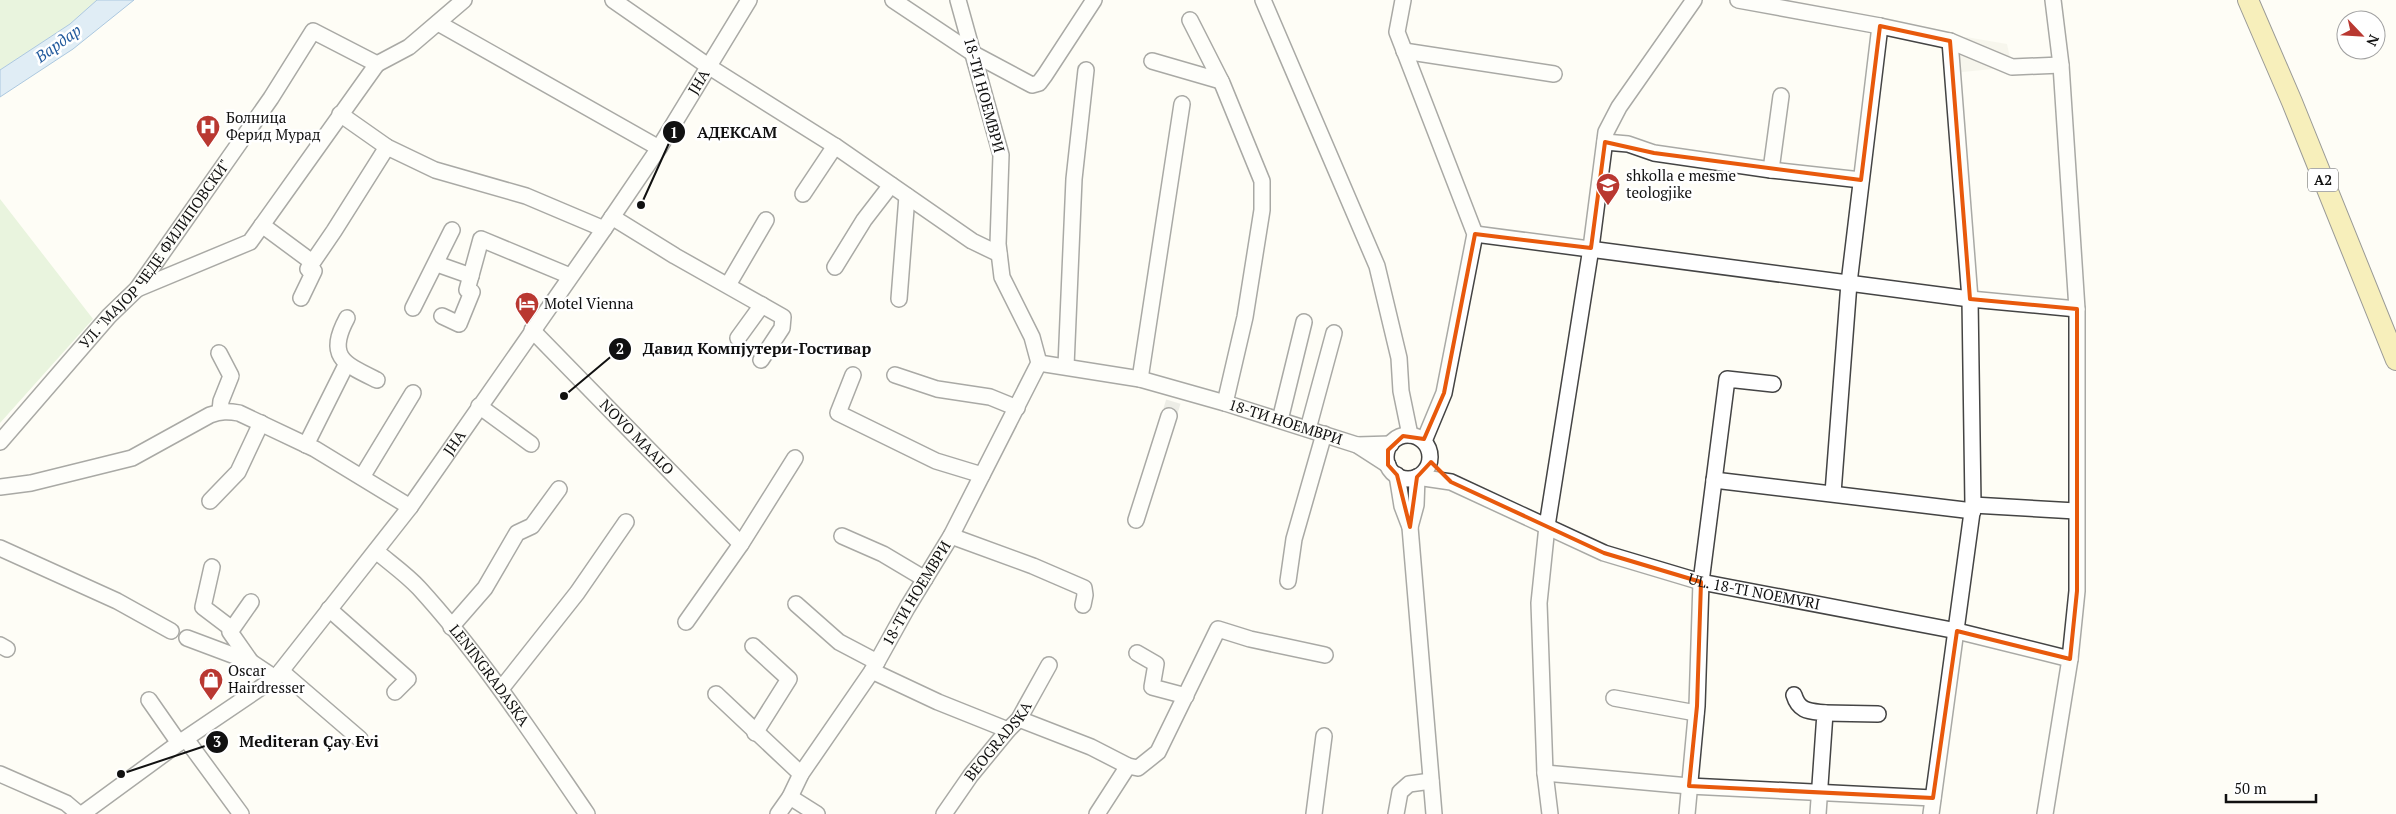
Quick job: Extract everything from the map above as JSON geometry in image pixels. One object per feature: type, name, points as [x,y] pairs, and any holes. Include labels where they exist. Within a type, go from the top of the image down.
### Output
[{"type":"main road","name":"A2","points":[[2248,0],[2292,102],[2396,360]]},
{"type":"street","points":[[137,289],[250,242],[377,64],[409,47],[464,0]]},
{"type":"street","name":"ЈНА","points":[[81,814],[278,674],[410,506],[608,223],[659,148],[749,0]]},
{"type":"street","points":[[893,0],[974,54],[1025,83],[1032,85],[1038,83],[1094,0]]},
{"type":"street","name":"18-ТИ НОЕМВРИ","points":[[778,814],[790,797],[801,774],[875,666],[951,536],[1039,363],[1032,337],[1002,277],[999,254],[1001,155],[958,0]]},
{"type":"street","points":[[1263,0],[1378,266],[1399,358],[1405,440]]},
{"type":"street","points":[[1403,0],[1397,32],[1475,234],[1444,393],[1405,440],[1388,450],[1402,506],[1410,527],[1434,814]]},
{"type":"street","points":[[1550,814],[1545,773],[1539,603],[1547,526],[1591,248],[1606,132],[1619,107],[1694,0]]},
{"type":"street","points":[[1738,0],[1880,26],[1950,42],[2012,67],[2060,65]]},
{"type":"street","points":[[2045,814],[2070,659],[2077,591],[2077,310],[2060,65],[2053,0]]},
{"type":"street","points":[[616,1],[708,66],[835,146],[972,241],[999,254]]},
{"type":"street","points":[[1190,20],[1221,81],[1262,181],[1262,210],[1245,317],[1225,403]]},
{"type":"street","points":[[438,23],[659,148]]},
{"type":"street","points":[[1833,493],[1849,283],[1880,26]]},
{"type":"street","name":"УЛ. \"МАЈОР ЧЕДЕ ФИЛИПОВСКИ\"","points":[[0,442],[110,316],[137,289],[271,98],[312,31],[377,64]]},
{"type":"street","points":[[1931,814],[1973,508],[1970,299],[1950,42]]},
{"type":"street","points":[[1404,51],[1554,74]]},
{"type":"street","points":[[1152,61],[1221,81]]},
{"type":"street","points":[[1066,366],[1074,179],[1086,70]]},
{"type":"street","points":[[1771,170],[1782,96]]},
{"type":"street","points":[[1140,378],[1182,104]]},
{"type":"street","points":[[340,114],[387,147],[435,170],[526,196],[608,223],[783,317],[782,328],[761,360]]},
{"type":"street","points":[[1605,142],[1628,144],[1654,153],[1771,170],[1861,180]]},
{"type":"street","points":[[803,194],[835,146]]},
{"type":"street","points":[[301,298],[314,271],[308,269],[334,232],[387,147]]},
{"type":"street","points":[[835,266],[891,185]]},
{"type":"street","points":[[899,299],[907,196]]},
{"type":"street","points":[[728,286],[766,220]]},
{"type":"street","points":[[262,225],[312,262]]},
{"type":"street","points":[[413,308],[437,264],[452,230]]},
{"type":"street","points":[[1475,234],[1970,299],[2077,310]]},
{"type":"street","points":[[442,316],[459,324],[472,292],[468,290],[481,239],[570,276]]},
{"type":"street","points":[[437,264],[471,276]]},
{"type":"street","points":[[738,338],[762,305]]},
{"type":"street","points":[[347,318],[340,332],[338,344],[340,357],[346,365],[377,380]]},
{"type":"street","points":[[1280,420],[1304,322]]},
{"type":"street","name":"NOVO MAALO","points":[[532,330],[741,544]]},
{"type":"street","points":[[1308,429],[1334,332]]},
{"type":"street","points":[[219,353],[231,376],[220,400],[220,411]]},
{"type":"street","name":"18-ТИ НОЕМВРИ","points":[[1039,363],[1140,378],[1176,393],[1225,403],[1357,445]]},
{"type":"street","points":[[306,445],[346,365]]},
{"type":"street","points":[[853,375],[838,413],[936,461],[982,475]]},
{"type":"street","points":[[895,375],[936,390],[990,397],[1017,408]]},
{"type":"street","points":[[1687,814],[1696,713],[1701,582],[1727,379],[1774,384]]},
{"type":"street","points":[[362,477],[414,393]]},
{"type":"street","points":[[479,406],[531,444]]},
{"type":"street","points":[[0,487],[31,483],[132,458],[220,411],[239,413],[306,445],[410,506]]},
{"type":"street","points":[[1136,520],[1169,416]]},
{"type":"street","points":[[210,501],[238,472],[261,423]]},
{"type":"street","points":[[1288,581],[1294,539],[1324,434]]},
{"type":"street","points":[[1405,440],[1428,447],[1430,461],[1417,477],[1404,478],[1357,445],[1405,440]]},
{"type":"street","points":[[686,622],[741,544],[796,458]]},
{"type":"street","name":"UL. 18-TI NOEMVRI","points":[[1430,461],[1451,482]]},
{"type":"street","points":[[1410,527],[1416,505],[1417,477]]},
{"type":"street","name":"UL. 18-TI NOEMVRI","points":[[1417,477],[1451,482],[1604,553],[1701,582],[1957,631],[2070,659]]},
{"type":"street","points":[[1714,480],[1973,508],[2076,511]]},
{"type":"street","points":[[452,627],[485,588],[517,533],[532,526],[559,489]]},
{"type":"street","points":[[501,689],[577,593],[626,522]]},
{"type":"street","points":[[842,536],[883,554],[925,579]]},
{"type":"street","points":[[951,536],[1033,566],[1084,588],[1083,605]]},
{"type":"street","points":[[0,548],[117,600],[172,631]]},
{"type":"street","name":"LENINGRADASKA","points":[[376,551],[418,587],[452,627],[501,689],[587,814]]},
{"type":"street","points":[[212,567],[203,607],[232,629]]},
{"type":"street","points":[[251,602],[230,632],[251,662]]},
{"type":"street","points":[[796,604],[839,642],[875,666],[938,702],[1008,730]]},
{"type":"street","points":[[329,610],[408,679],[395,692]]},
{"type":"street","points":[[1019,719],[1091,747],[1128,766],[1138,768],[1158,752],[1218,628],[1250,639],[1325,655]]},
{"type":"street","points":[[187,638],[278,674],[360,739]]},
{"type":"street","points":[[753,646],[789,678],[755,733]]},
{"type":"street","points":[[1137,653],[1156,664],[1152,687],[1186,696]]},
{"type":"street","name":"BEOGRADSKA","points":[[944,814],[971,775],[1019,719],[1049,665]]},
{"type":"street","points":[[716,694],[755,733],[801,774]]},
{"type":"street","points":[[1794,695],[1797,705],[1804,710],[1825,713],[1878,714]]},
{"type":"street","points":[[1614,698],[1696,713]]},
{"type":"street","points":[[150,700],[241,814]]},
{"type":"street","points":[[1818,814],[1825,713]]},
{"type":"street","points":[[1314,814],[1324,736]]},
{"type":"street","points":[[1098,814],[1128,766]]},
{"type":"street","points":[[1545,773],[1689,786],[1819,794],[1933,798]]},
{"type":"street","points":[[0,774],[66,803],[81,814]]},
{"type":"street","points":[[1396,814],[1400,792],[1409,784],[1431,781]]},
{"type":"street","points":[[790,797],[818,814]]},
{"type":"highlighted area","points":[[1880,26],[1950,41],[1970,299],[2077,309],[2077,591],[2070,659],[1957,631],[1933,798],[1689,786],[1697,706],[1701,582],[1604,553],[1451,482],[1431,462],[1417,477],[1410,527],[1397,475],[1388,465],[1388,450],[1403,436],[1424,439],[1444,393],[1475,234],[1591,248],[1605,142],[1654,153],[1861,180]]},
{"type":"green space","points":[[0,0],[97,0],[70,24],[0,70]]},
{"type":"green space","points":[[0,199],[93,319],[0,423]]},
{"type":"shaded area","points":[[1966,37],[2007,44],[2012,67],[1953,73],[1950,42]]},
{"type":"water","name":"Вардар","points":[[97,0],[134,0],[73,49],[0,97],[0,70],[70,24]]},
{"type":"tunnel","points":[[1169,416],[1175,396]]},
{"type":"place","name":"Болница Ферид Мурад","points":[[208,148]]},
{"type":"place","name":"АДЕКСАМ","points":[[641,205]]},
{"type":"place","name":"shkolla e mesme teologjike","points":[[1608,206]]},
{"type":"place","name":"Motel Vienna","points":[[527,325]]},
{"type":"place","name":"Давид Компјутери-Гостивар","points":[[564,396]]},
{"type":"place","name":"Oscar Hairdresser","points":[[211,701]]},
{"type":"place","name":"Mediteran Çay Evi","points":[[121,774]]}]
